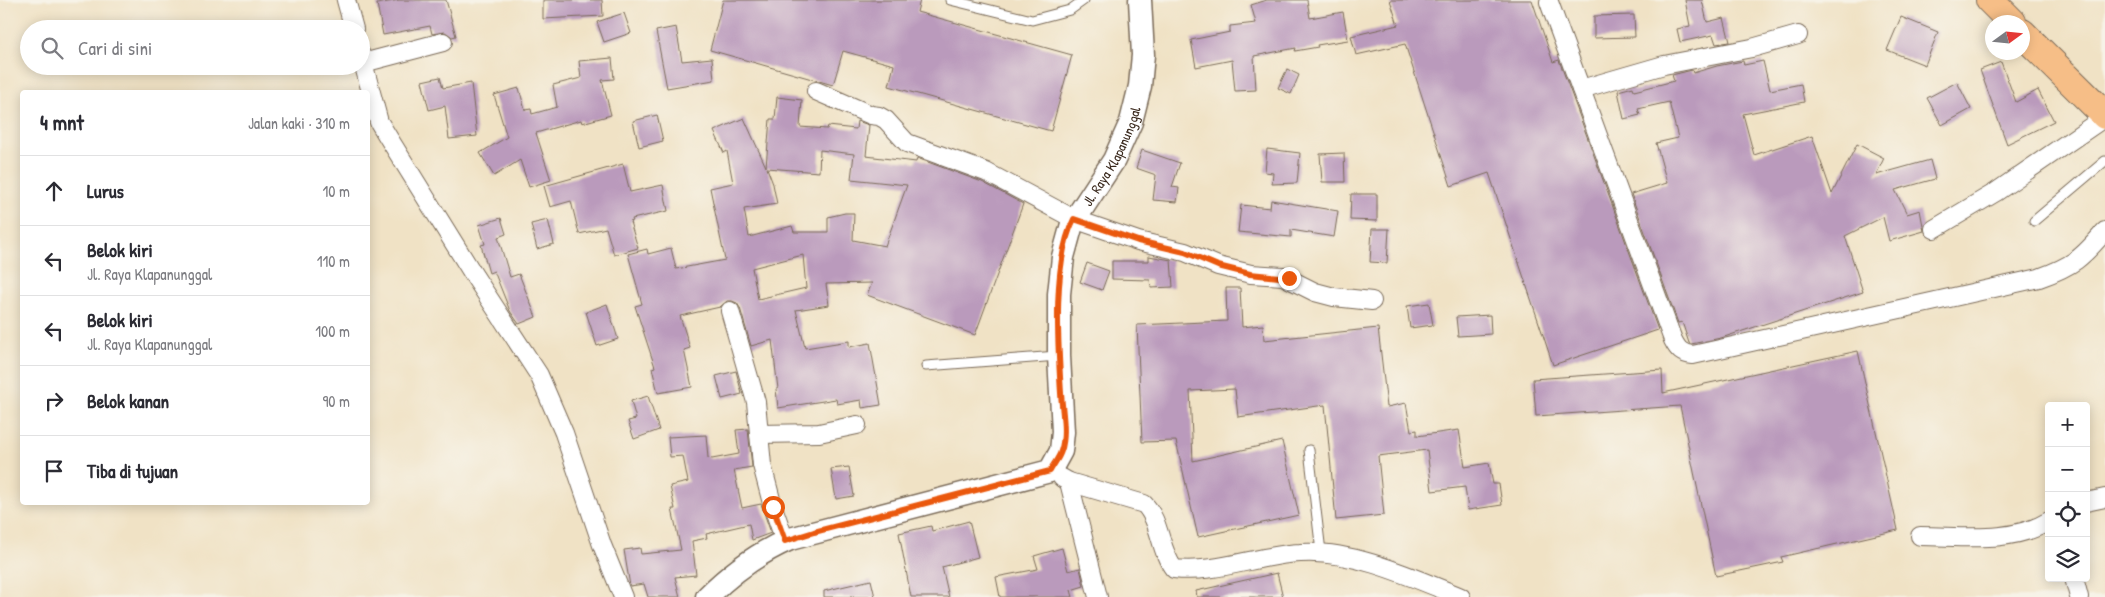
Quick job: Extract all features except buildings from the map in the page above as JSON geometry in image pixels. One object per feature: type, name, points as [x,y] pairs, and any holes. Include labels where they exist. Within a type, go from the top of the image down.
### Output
[{"type":"main road","points":[[1990,0],[2005,15]]},
{"type":"main road","points":[[2030,41],[2105,116]]},
{"type":"street","points":[[346,0],[352,20]]},
{"type":"street","name":"Jl. Raya Klapanunggal","points":[[1059,476],[1063,432],[1059,356],[1059,294],[1063,257],[1074,219],[1114,160],[1131,122],[1140,86],[1144,55],[1142,1]]},
{"type":"street","points":[[1549,2],[1673,340],[1678,350],[1685,354],[1693,355],[2039,278],[2070,266],[2105,231]]},
{"type":"street","points":[[1581,89],[1664,65],[1752,48],[1798,35]]},
{"type":"street","points":[[370,57],[443,42]]},
{"type":"street","points":[[367,75],[380,122],[388,137],[475,277],[539,375],[564,433],[602,545],[623,597]]},
{"type":"street","points":[[816,92],[871,115],[879,116],[886,120],[907,143],[986,172],[1074,219],[1138,241],[1185,252],[1218,266],[1250,274],[1283,276],[1315,292],[1334,297],[1372,301]]},
{"type":"street","points":[[1934,229],[1996,192],[2105,116]]},
{"type":"street","points":[[730,311],[756,402],[762,465],[773,507],[785,541]]},
{"type":"street","points":[[759,434],[819,433],[857,425]]},
{"type":"street","points":[[1059,476],[1098,597]]},
{"type":"street","points":[[707,597],[728,576],[751,559],[770,547],[785,541],[814,532],[1059,476],[1144,504],[1154,519],[1167,560],[1174,569],[1197,570],[1297,553],[1321,552],[1391,570],[1461,597]]},
{"type":"street","points":[[2090,501],[2105,498]]},
{"type":"street","points":[[1920,536],[2020,534],[2036,529],[2045,523]]},
{"type":"street","points":[[2075,582],[2079,597]]},
{"type":"lane","points":[[950,0],[1032,20],[1070,10],[1084,0]]},
{"type":"lane","points":[[2034,221],[2105,161]]},
{"type":"lane","points":[[926,366],[1059,356]]},
{"type":"lane","points":[[1309,450],[1321,552]]},
{"type":"route","points":[[773,507],[785,541],[1050,471],[1061,451],[1063,432],[1059,356],[1059,294],[1063,257],[1074,219],[1138,241],[1169,250],[1185,252],[1218,266],[1250,274],[1289,278]]}]
